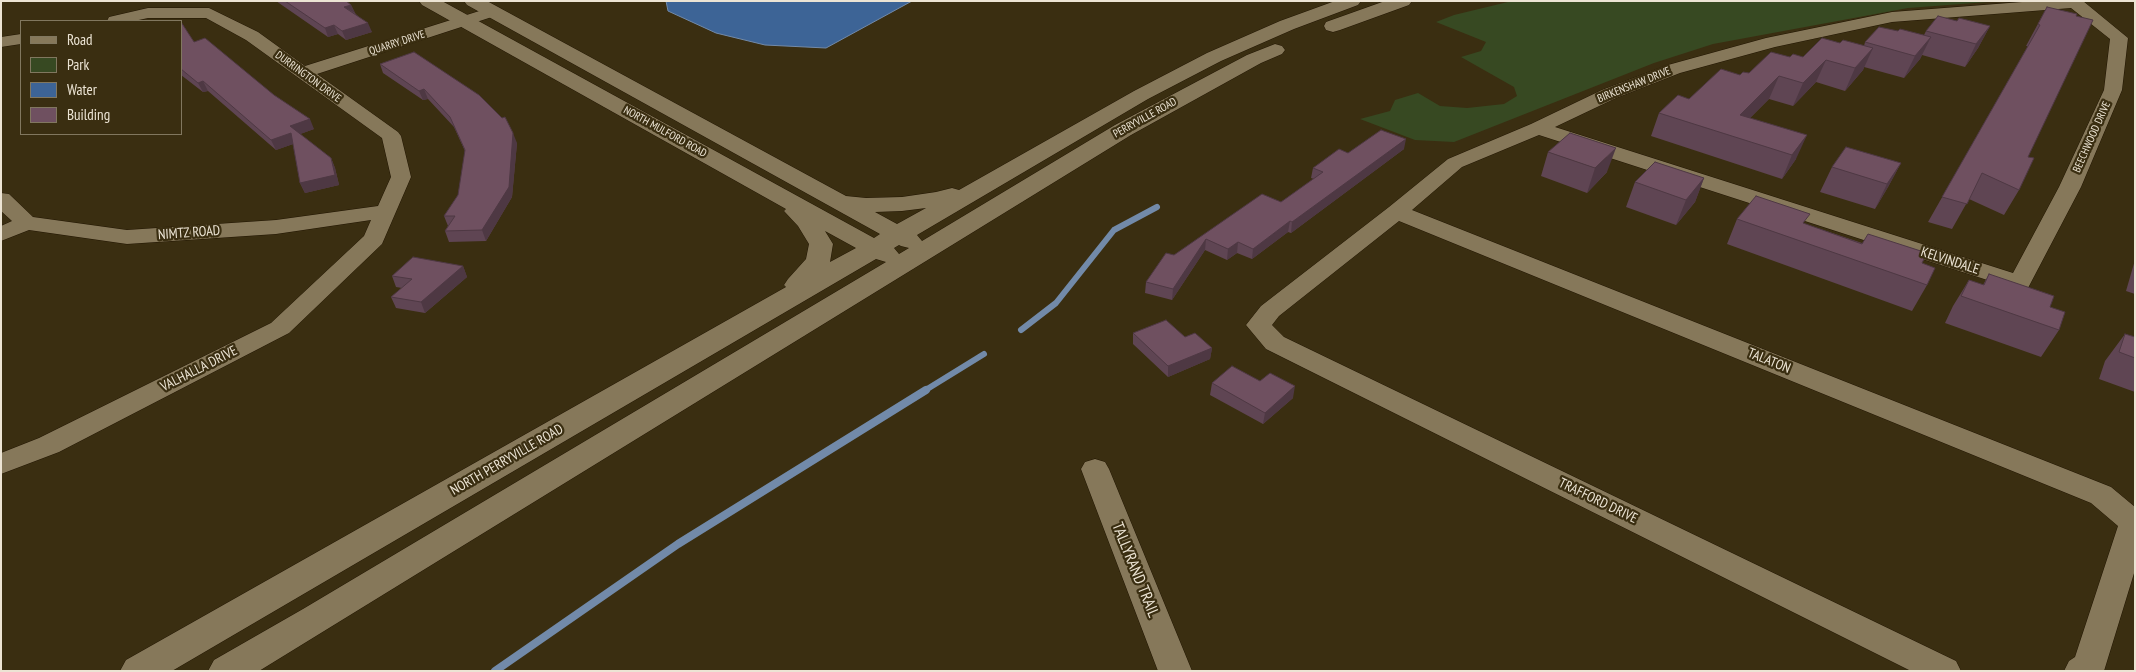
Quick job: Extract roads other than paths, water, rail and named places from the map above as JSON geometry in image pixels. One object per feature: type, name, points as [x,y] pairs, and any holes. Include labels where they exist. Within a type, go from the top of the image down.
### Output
[{"type":"main road","name":"NORTH MULFORD ROAD","points":[[428,1],[783,197],[900,249]]},
{"type":"main road","name":"NORTH MULFORD ROAD","points":[[474,1],[837,202],[900,249]]},
{"type":"main road","name":"PERRYVILLE ROAD","points":[[900,249],[982,186],[1141,95],[1214,57],[1288,25],[1352,1]]},
{"type":"main road","name":"PERRYVILLE ROAD","points":[[900,249],[1254,60],[1354,17],[1403,1]]},
{"type":"main road","points":[[837,202],[866,205],[902,204],[939,199],[982,186]]},
{"type":"main road","points":[[775,306],[807,276],[819,260],[821,244],[808,222],[783,197]]},
{"type":"main road","points":[[227,671],[325,614],[900,249]]},
{"type":"main road","name":"NORTH PERRYVILLE ROAD","points":[[139,671],[775,306],[900,249]]},
{"type":"street","name":"BIRKENSHAW DRIVE","points":[[1258,325],[1270,311],[1397,212],[1455,163],[1538,128],[1609,94],[1674,69],[1772,42],[1892,18],[2074,2]]},
{"type":"street","name":"BEECHWOOD DRIVE","points":[[2020,283],[2070,187],[2113,90],[2119,38],[2074,2]]},
{"type":"street","name":"QUARRY DRIVE","points":[[302,73],[492,12]]},
{"type":"street","name":"DURRINGTON DRIVE","points":[[120,20],[148,13],[209,13],[252,36],[391,136],[401,177],[374,239]]},
{"type":"street","points":[[1,42],[20,39]]},
{"type":"street","name":"KELVINDALE","points":[[1538,128],[2020,283]]},
{"type":"street","points":[[1,199],[26,223],[1,234]]},
{"type":"street","name":"NIMTZ ROAD","points":[[26,223],[127,237],[276,227],[387,211]]},
{"type":"street","name":"TALATON","points":[[1397,212],[2101,494],[2134,523]]},
{"type":"street","name":"VALHALLA DRIVE","points":[[1,464],[49,445],[280,328],[374,239]]},
{"type":"street","name":"TRAFFORD DRIVE","points":[[1258,325],[1275,343],[1944,671]]},
{"type":"street","name":"TALLYRAND TRAIL","points":[[1095,468],[1175,671]]},
{"type":"street","points":[[2081,671],[2089,666],[2134,523]]},
{"type":"water","points":[[666,1],[912,1],[826,48],[765,45],[716,33],[668,11]]},
{"type":"waterway","points":[[1021,330],[1056,303],[1114,230],[1157,207]]},
{"type":"waterway","points":[[924,391],[984,354]]},
{"type":"waterway","points":[[495,671],[678,544],[926,390]]}]
